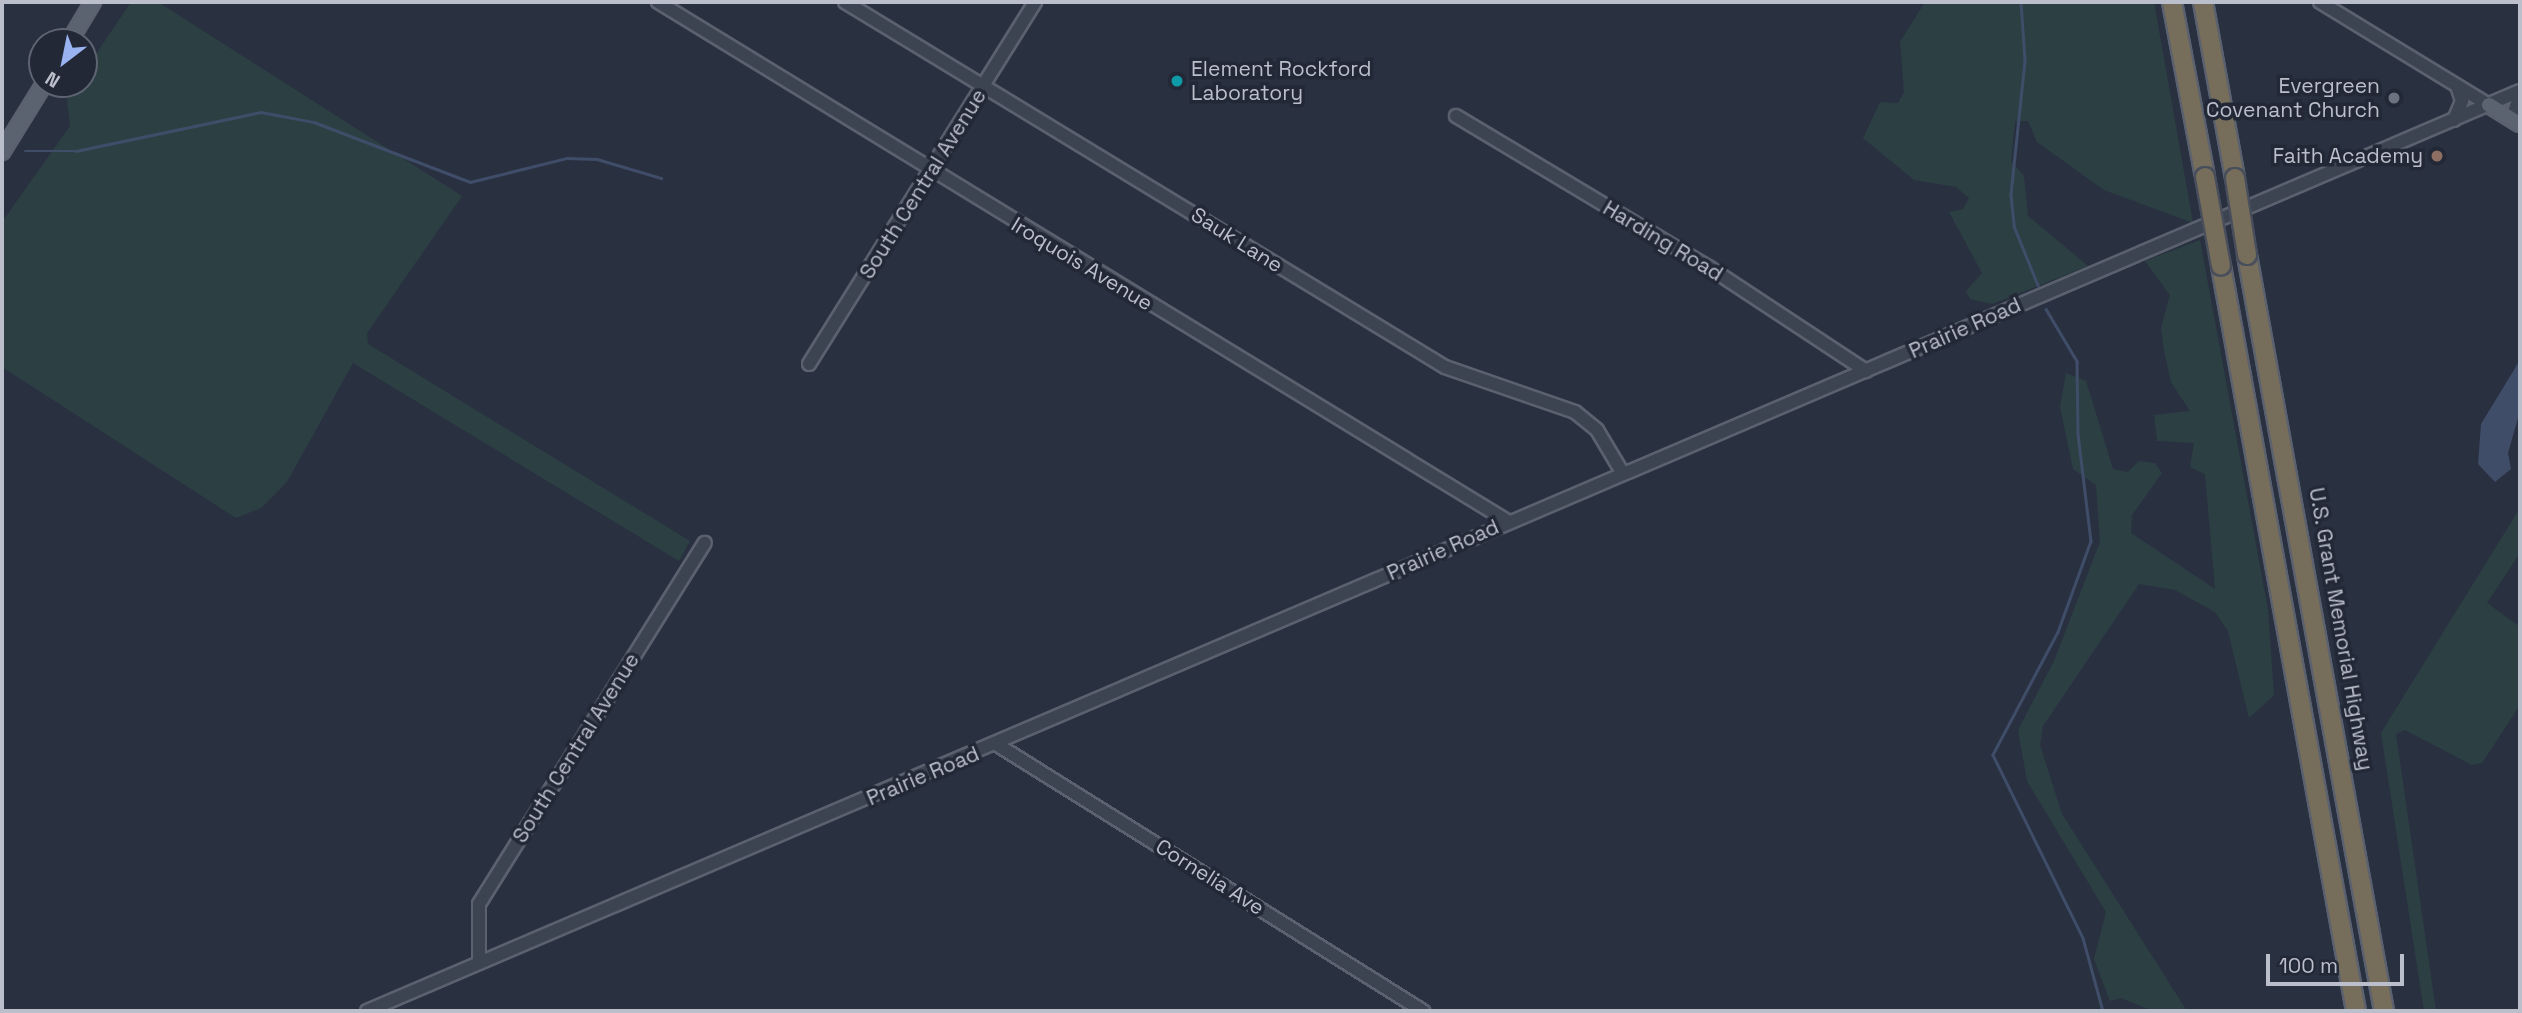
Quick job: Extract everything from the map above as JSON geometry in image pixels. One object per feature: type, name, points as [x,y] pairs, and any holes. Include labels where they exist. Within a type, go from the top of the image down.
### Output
[{"type":"highway","points":[[2172,2],[2356,1011]]},
{"type":"highway","name":"U.S. Grant Memorial Highway","points":[[2203,2],[2384,1011]]},
{"type":"main road","points":[[77,28],[93,2]]},
{"type":"main road","points":[[2,152],[35,98]]},
{"type":"main road","points":[[2489,105],[2520,123]]},
{"type":"street","name":"Iroquois Avenue","points":[[658,2],[931,172],[1509,522]]},
{"type":"street","name":"Sauk Lane","points":[[845,2],[986,83],[1445,367],[1575,412],[1597,430],[1622,472]]},
{"type":"street","name":"South Central Avenue","points":[[809,364],[1035,2]]},
{"type":"street","points":[[2320,2],[2489,105]]},
{"type":"street","points":[[2454,120],[2462,101],[2457,86]]},
{"type":"street","points":[[2520,92],[2514,112],[2520,123]]},
{"type":"street","name":"Prairie Road","points":[[367,1011],[996,744],[1622,472],[2520,92]]},
{"type":"street","name":"Harding Road","points":[[1456,116],[1710,268],[1866,371]]},
{"type":"street","name":"South Central Avenue","points":[[479,963],[480,904],[705,542]]},
{"type":"street","name":"Cornelia Ave","points":[[996,744],[1423,1011]]},
{"type":"green space","points":[[131,2],[158,2],[462,196],[367,333],[368,344],[690,541],[679,561],[353,363],[287,482],[261,508],[236,518],[2,367],[2,222],[70,126],[67,98],[98,98],[98,51]]},
{"type":"green space","points":[[1925,2],[2154,2],[2193,223],[2104,190],[2037,142],[2028,121],[2015,121],[2011,161],[2024,176],[2028,216],[2088,266],[1992,304],[1970,299],[1966,291],[1982,273],[1949,212],[1963,209],[1969,198],[1956,187],[1914,180],[1863,138],[1880,102],[1898,103],[1904,92],[1900,42]]},
{"type":"green space","points":[[2200,240],[2268,610],[2274,695],[2249,718],[2228,631],[2215,612],[2175,590],[2139,584],[2043,726],[2040,745],[2062,814],[2187,1011],[2153,1011],[2121,998],[2110,1001],[2094,959],[2106,912],[2027,781],[2018,730],[2054,661],[2100,542],[2096,485],[2073,469],[2060,407],[2066,373],[2086,381],[2113,469],[2128,472],[2139,461],[2155,463],[2162,473],[2132,515],[2131,533],[2215,589],[2205,474],[2190,467],[2194,443],[2157,441],[2154,415],[2190,411],[2171,382],[2164,351],[2161,328],[2170,295],[2145,261]]},
{"type":"green space","points":[[2520,508],[2520,553],[2487,603],[2520,627],[2520,705],[2482,763],[2472,765],[2405,730],[2396,734],[2436,1011],[2424,1011],[2381,733]]},
{"type":"water","points":[[2520,360],[2520,411],[2508,453],[2511,469],[2495,482],[2478,464],[2481,424]]},
{"type":"waterway","points":[[2021,2],[2025,61],[2011,195],[2014,226],[2038,285]]},
{"type":"waterway","points":[[25,151],[76,151],[261,112],[314,122],[470,182],[567,158],[597,159],[661,178]]},
{"type":"waterway","points":[[2046,309],[2077,361],[2078,434],[2091,541],[2058,632],[1993,755],[2083,938],[2103,1011]]},
{"type":"place","name":"Element Rockford Laboratory","points":[[1177,81]]},
{"type":"place","name":"Evergreen Covenant Church","points":[[2394,98]]},
{"type":"place","name":"Faith Academy","points":[[2437,156]]}]
